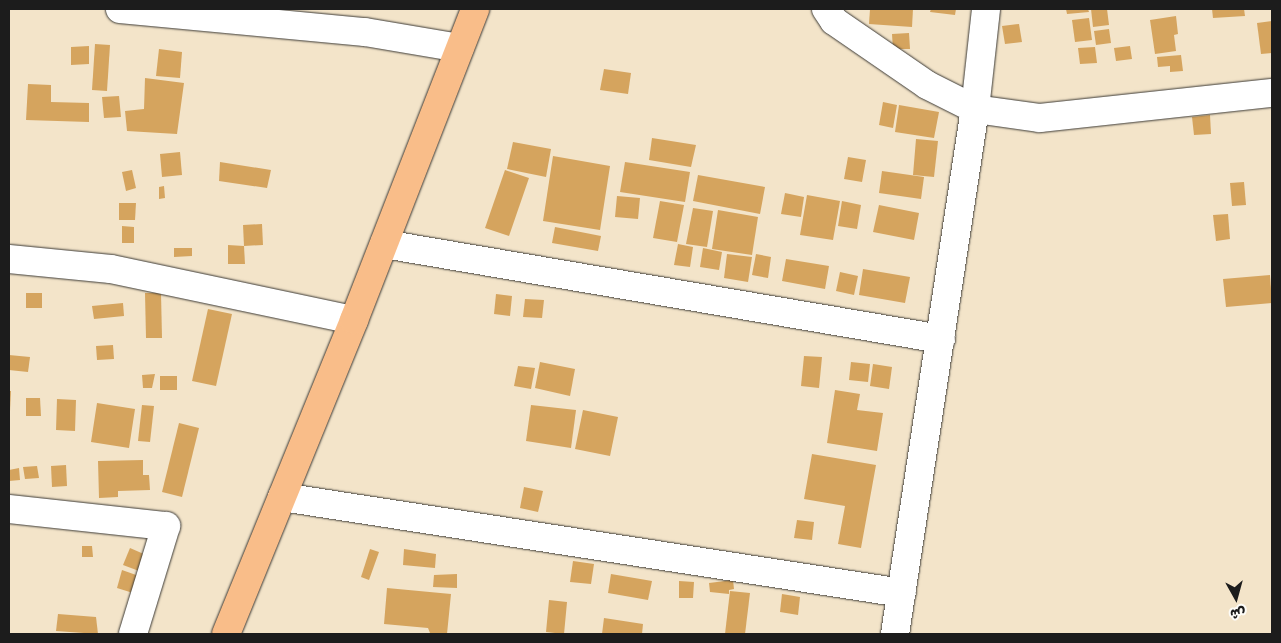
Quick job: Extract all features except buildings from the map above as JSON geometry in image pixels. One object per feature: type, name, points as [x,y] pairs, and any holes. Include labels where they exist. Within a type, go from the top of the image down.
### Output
[{"type":"main road","points":[[226,634],[354,320],[475,9]]},
{"type":"street","points":[[120,9],[365,32],[460,48]]},
{"type":"street","points":[[826,9],[834,21],[927,85],[975,109],[1040,118],[1272,93]]},
{"type":"street","points":[[895,634],[975,109],[986,9]]},
{"type":"street","points":[[384,244],[941,339]]},
{"type":"street","points":[[9,259],[111,269],[354,320]]},
{"type":"street","points":[[282,497],[902,593]]},
{"type":"street","points":[[9,509],[166,526],[133,634]]}]
